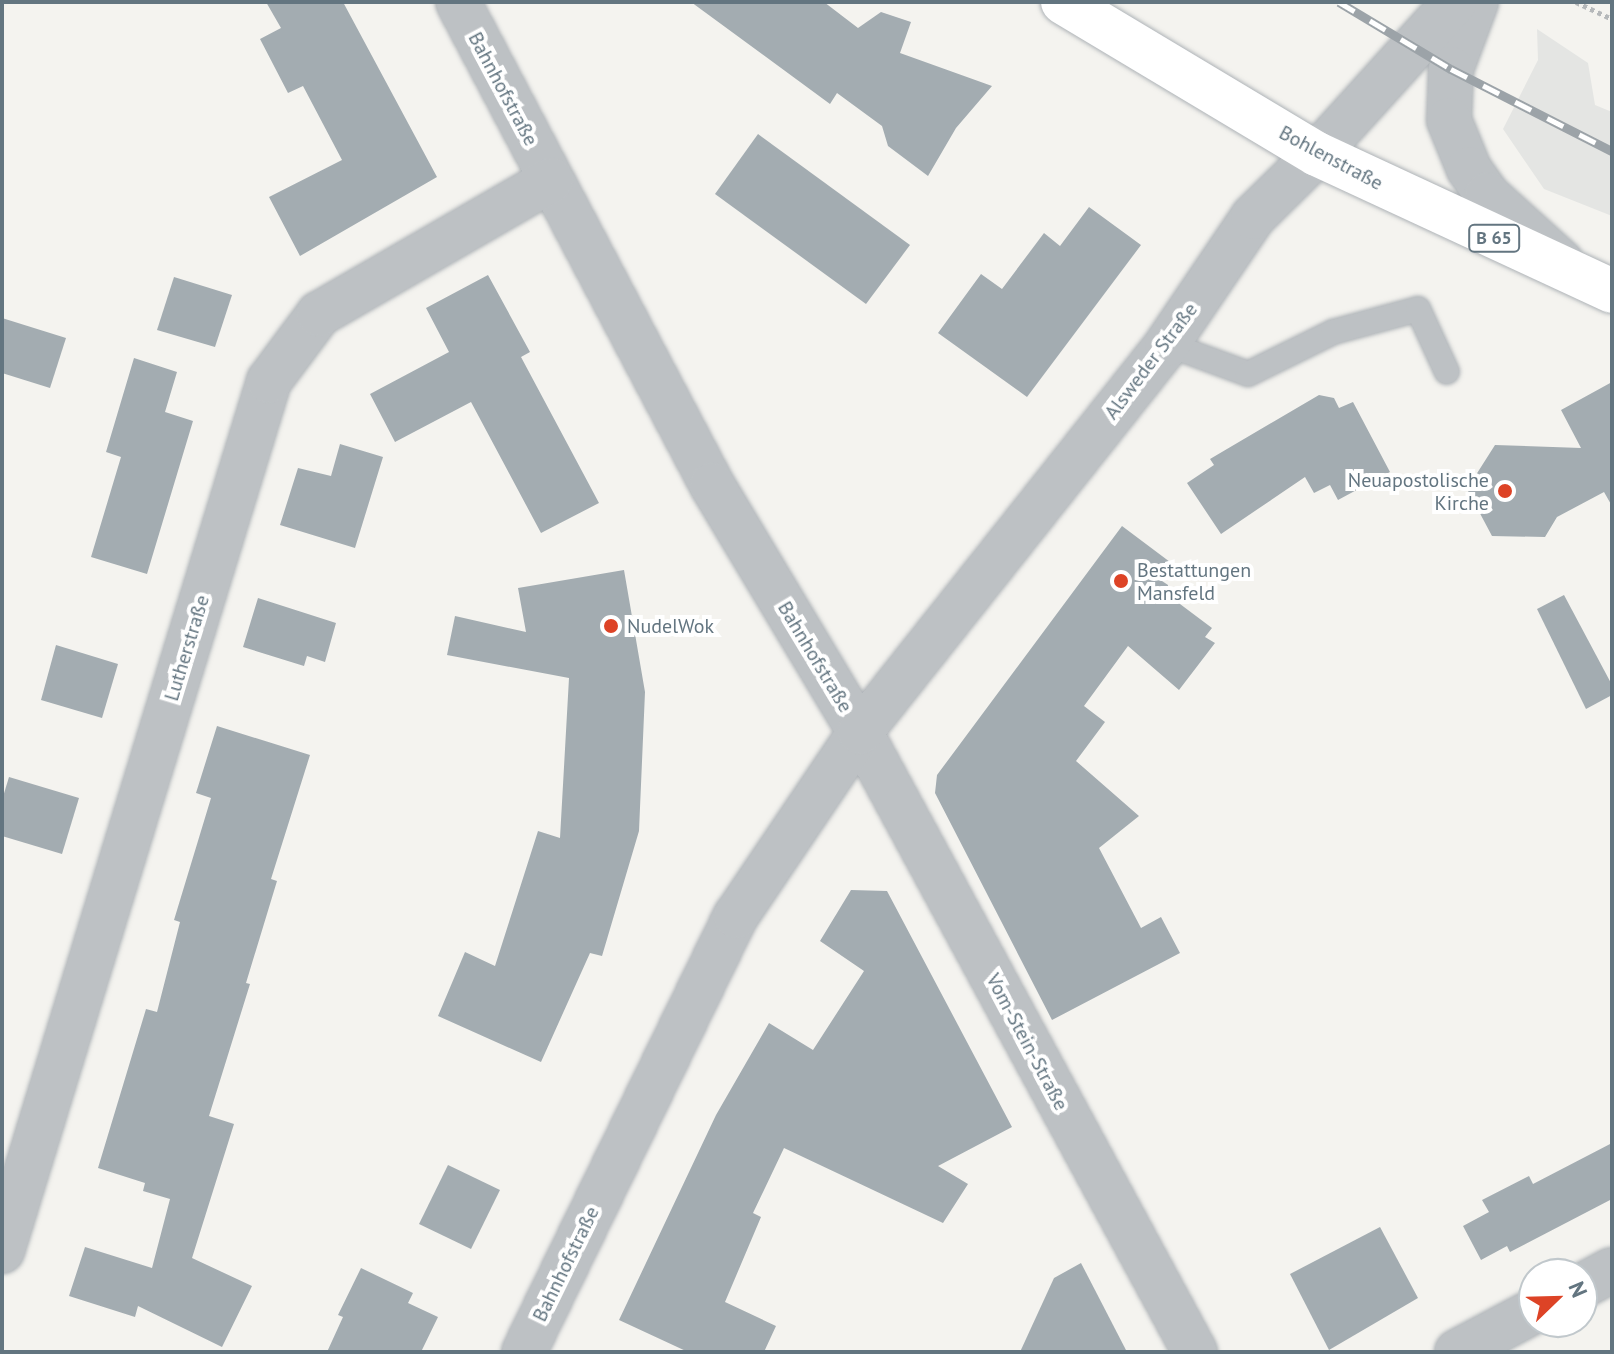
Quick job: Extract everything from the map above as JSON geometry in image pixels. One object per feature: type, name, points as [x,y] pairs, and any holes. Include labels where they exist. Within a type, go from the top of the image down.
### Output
[{"type":"main road","name":"Bohlenstraße","points":[[1063,2],[1317,154],[1597,286]]},
{"type":"street","name":"Bahnhofstraße","points":[[458,2],[712,485],[860,732],[736,916],[524,1352]]},
{"type":"street","name":"Alsweder Straße","points":[[860,732],[1167,344],[1253,217],[1317,154],[1455,2]]},
{"type":"street","points":[[1476,2],[1451,69],[1449,120],[1469,169],[1487,195],[1597,286]]},
{"type":"street","name":"Lutherstraße","points":[[2,1251],[269,381],[319,314],[551,180]]},
{"type":"street","name":"Vom-Stein-Straße","points":[[860,732],[1195,1352]]},
{"type":"street","points":[[1457,1352],[1518,1320]]},
{"type":"lane","points":[[1167,344],[1248,374],[1333,332],[1418,309],[1447,372]]},
{"type":"path","points":[[1576,2],[1612,19]]},
{"type":"shaded area","points":[[1537,29],[1588,63],[1595,105],[1612,112],[1612,216],[1544,189],[1503,129],[1538,60]]},
{"type":"building","points":[[266,2],[343,2],[437,177],[300,256],[269,197],[342,160],[303,86],[288,93],[260,39],[281,28]]},
{"type":"building","points":[[691,2],[824,2],[858,28],[881,12],[911,22],[900,53],[992,86],[956,128],[928,176],[888,146],[882,126],[837,93],[830,104]]},
{"type":"building","points":[[758,134],[910,245],[866,304],[715,194]]},
{"type":"building","points":[[1089,207],[1141,245],[1027,397],[938,333],[981,274],[1002,289],[1044,233],[1060,246]]},
{"type":"building","points":[[488,275],[530,352],[521,357],[599,503],[541,533],[471,402],[395,442],[370,394],[449,352],[426,308]]},
{"type":"building","points":[[174,277],[232,295],[215,347],[157,330]]},
{"type":"building","points":[[2,318],[66,338],[50,388],[2,373]]},
{"type":"building","points":[[134,358],[177,372],[165,412],[193,421],[147,574],[91,557],[121,457],[106,452]]},
{"type":"building","points":[[1612,382],[1612,506],[1604,492],[1557,517],[1545,537],[1492,536],[1467,489],[1495,445],[1581,448],[1561,410]]},
{"type":"building","points":[[1319,395],[1334,398],[1339,408],[1353,402],[1390,472],[1338,500],[1330,485],[1314,493],[1305,477],[1221,534],[1187,483],[1214,465],[1210,459]]},
{"type":"building","points":[[340,444],[383,457],[355,548],[280,525],[298,468],[331,476]]},
{"type":"building","points":[[1122,526],[1174,565],[1156,577],[1168,585],[1168,595],[1212,628],[1205,637],[1215,643],[1179,690],[1128,646],[1084,706],[1105,722],[1076,761],[1139,816],[1099,848],[1141,928],[1161,917],[1180,953],[1052,1020],[935,793],[937,775]]},
{"type":"building","points":[[624,570],[645,692],[639,831],[602,956],[590,953],[541,1062],[438,1016],[465,952],[495,966],[538,831],[560,838],[569,678],[447,655],[455,616],[526,632],[518,588]]},
{"type":"building","points":[[1564,595],[1612,685],[1612,695],[1586,709],[1537,609]]},
{"type":"building","points":[[258,598],[336,623],[325,662],[307,656],[304,666],[243,647]]},
{"type":"building","points":[[56,645],[118,664],[102,718],[41,700]]},
{"type":"building","points":[[217,726],[310,755],[271,879],[277,881],[246,983],[250,984],[209,1116],[234,1124],[192,1258],[252,1286],[222,1347],[138,1306],[135,1317],[69,1296],[85,1247],[152,1268],[170,1199],[143,1191],[145,1183],[98,1168],[146,1009],[157,1012],[180,922],[174,920],[211,798],[196,793]]},
{"type":"building","points":[[9,777],[79,798],[62,854],[2,836],[2,800]]},
{"type":"building","points":[[851,890],[887,891],[1012,1127],[938,1166],[968,1184],[943,1223],[784,1148],[753,1213],[761,1217],[725,1302],[776,1326],[764,1352],[688,1352],[619,1320],[716,1115],[769,1023],[813,1050],[864,971],[820,941]]},
{"type":"building","points":[[1612,1143],[1612,1199],[1510,1252],[1507,1246],[1481,1260],[1463,1226],[1489,1212],[1482,1200],[1529,1176],[1533,1184]]},
{"type":"building","points":[[448,1165],[500,1190],[471,1249],[419,1224]]},
{"type":"building","points":[[1380,1227],[1418,1298],[1329,1350],[1290,1274]]},
{"type":"building","points":[[1081,1263],[1127,1352],[1020,1352],[1054,1278]]},
{"type":"building","points":[[361,1268],[413,1293],[408,1303],[438,1317],[421,1352],[327,1352],[343,1317],[338,1315]]},
{"type":"railway","points":[[1339,2],[1451,69],[1612,151]]},
{"type":"place","name":"Neuapostolische Kirche","points":[[1505,491]]},
{"type":"place","name":"Bestattungen Mansfeld","points":[[1121,581]]},
{"type":"place","name":"NudelWok","points":[[611,626]]}]
